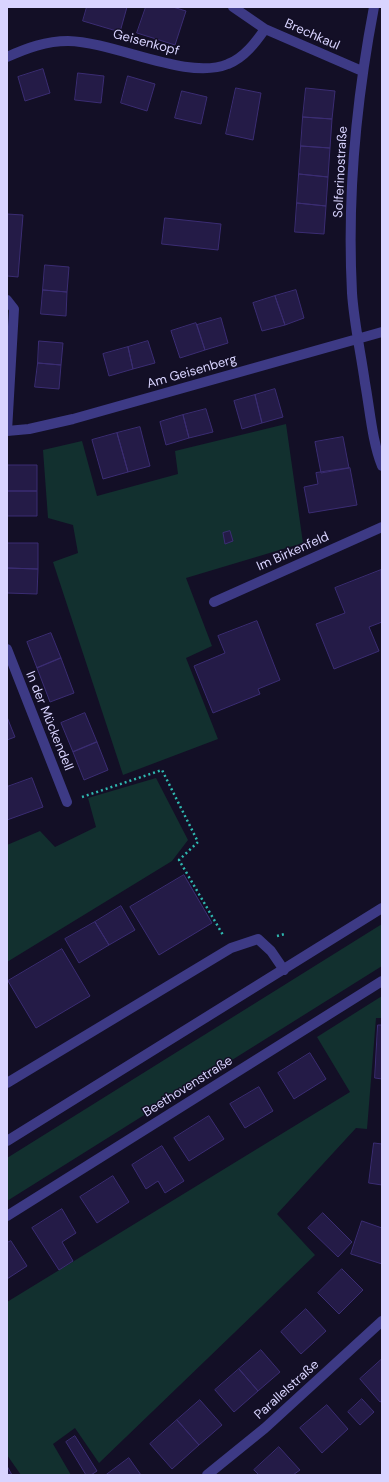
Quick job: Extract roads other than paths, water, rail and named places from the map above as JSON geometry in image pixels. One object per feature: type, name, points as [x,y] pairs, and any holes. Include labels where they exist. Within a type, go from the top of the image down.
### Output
[{"type":"street","name":"Brechkaul","points":[[233,7],[266,29],[362,71]]},
{"type":"street","name":"Solferinostraße","points":[[358,339],[352,295],[350,247],[354,157],[362,71],[374,7]]},
{"type":"street","name":"Geisenkopf","points":[[7,57],[25,48],[46,43],[68,41],[113,48],[191,69],[211,69],[229,64],[245,53],[266,29]]},
{"type":"street","points":[[7,300],[14,309],[7,431]]},
{"type":"street","name":"Am Geisenberg","points":[[7,431],[29,429],[73,419],[382,332]]},
{"type":"street","points":[[358,339],[373,430],[382,466]]},
{"type":"street","name":"Im Birkenfeld","points":[[214,602],[382,527]]},
{"type":"street","name":"In der Mückendell","points":[[7,649],[67,802]]},
{"type":"street","points":[[7,1141],[382,908]]},
{"type":"street","points":[[7,1083],[231,948],[258,939],[271,951],[284,970]]},
{"type":"street","name":"Beethovenstraße","points":[[7,1216],[382,981]]},
{"type":"street","name":"Parallelstraße","points":[[206,1475],[265,1428],[382,1321]]}]
